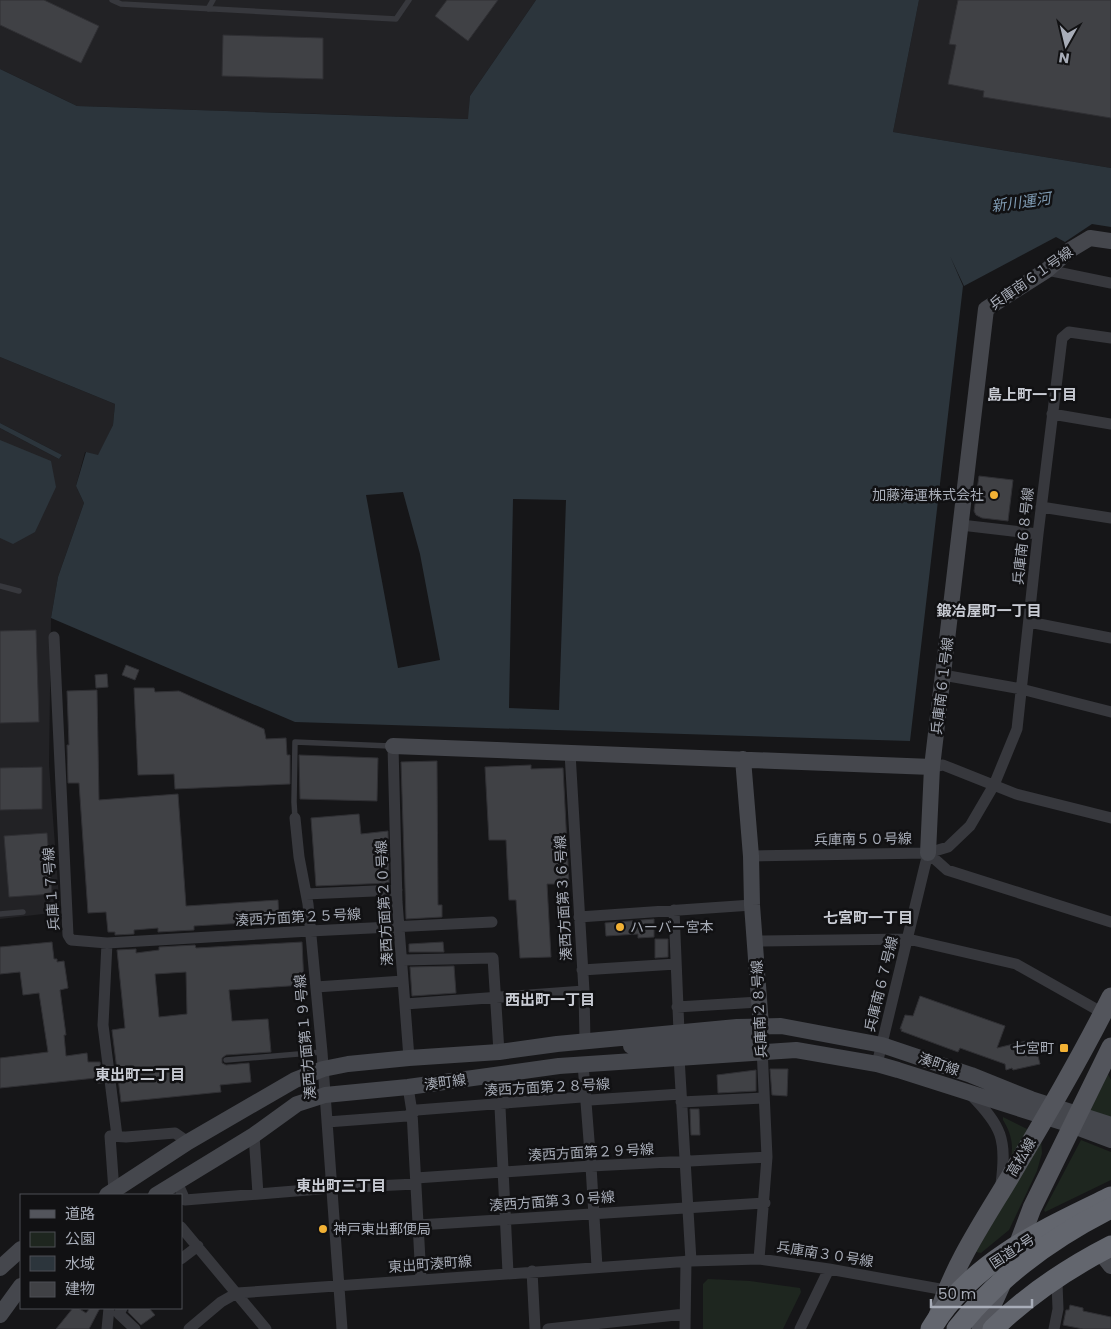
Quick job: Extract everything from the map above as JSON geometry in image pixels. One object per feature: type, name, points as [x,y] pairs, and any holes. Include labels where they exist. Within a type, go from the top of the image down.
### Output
[{"type":"highway","name":"国道2号","points":[[934,1324],[952,1292],[994,1261],[1018,1245],[1111,1197]]},
{"type":"highway","points":[[957,1329],[988,1293],[1035,1252],[1067,1231],[1111,1208]]},
{"type":"highway","points":[[995,1329],[1028,1300],[1109,1256]]},
{"type":"highway","points":[[995,1329],[1008,1314],[1044,1286],[1083,1260],[1109,1256]]},
{"type":"main road","name":"高松線","points":[[952,1292],[1000,1193],[1049,1111],[1107,1005]]},
{"type":"main road","points":[[981,1329],[1032,1208],[1111,1047]]},
{"type":"street","name":"兵庫南６１号線","points":[[928,853],[932,767],[986,309],[1047,270],[1070,250],[1090,238],[1111,241]]},
{"type":"street","points":[[1047,270],[1111,283]]},
{"type":"street","name":"兵庫南６８号線","points":[[928,853],[948,847],[970,826],[994,785],[1017,729],[1041,507],[1062,338],[1069,332],[1111,338]]},
{"type":"street","points":[[1052,414],[1111,424]]},
{"type":"street","points":[[1041,507],[1111,518]]},
{"type":"street","points":[[961,525],[1038,534]]},
{"type":"street","points":[[1029,622],[1111,638]]},
{"type":"street","name":"兵庫１７号線","points":[[54,637],[68,935],[71,940],[107,943]]},
{"type":"street","points":[[943,675],[1021,689],[1111,712]]},
{"type":"street","points":[[393,746],[943,766],[1016,794],[1111,818]]},
{"type":"street","name":"湊西方面第２０号線","points":[[393,746],[397,890],[409,1058]]},
{"type":"street","name":"湊西方面第３６号線","points":[[570,753],[584,991],[585,1042]]},
{"type":"street","name":"兵庫南２８号線","points":[[743,760],[751,856],[752,905],[761,1026],[767,1158],[765,1203],[759,1259]]},
{"type":"street","name":"湊西方面第１９号線","points":[[295,818],[299,857],[306,894],[322,1052],[337,1285],[342,1329]]},
{"type":"street","name":"兵庫南５０号線","points":[[751,856],[928,853],[947,870],[1111,922]]},
{"type":"street","name":"兵庫南６７号線","points":[[877,1064],[928,853]]},
{"type":"street","points":[[306,894],[397,890]]},
{"type":"street","points":[[579,917],[752,905]]},
{"type":"street","points":[[674,910],[676,1007],[679,1032]]},
{"type":"street","name":"湊西方面第２５号線","points":[[107,943],[492,922]]},
{"type":"street","points":[[755,941],[908,939],[1016,964],[1107,1005]]},
{"type":"street","points":[[107,943],[103,1026],[117,1136]]},
{"type":"street","points":[[402,960],[493,958],[499,1052]]},
{"type":"street","points":[[582,970],[676,964]]},
{"type":"street","points":[[316,987],[403,981]]},
{"type":"street","points":[[405,1004],[584,991]]},
{"type":"street","points":[[676,1007],[759,1002]]},
{"type":"street","name":"湊町線","points":[[323,1069],[348,1071],[490,1060],[738,1033],[761,1026]]},
{"type":"street","name":"湊町線","points":[[110,1193],[188,1142],[295,1080],[323,1069],[348,1064],[499,1052],[679,1032],[761,1026],[800,1029],[882,1045],[971,1075],[1031,1099],[1049,1111]]},
{"type":"street","name":"湊町線","points":[[623,1045],[667,1047],[739,1040],[762,1052]]},
{"type":"street","name":"湊町線","points":[[158,1194],[254,1135],[297,1104],[324,1095],[408,1087],[583,1064],[679,1057],[796,1050],[877,1064],[969,1093],[1049,1111],[1074,1119],[1111,1125]]},
{"type":"street","points":[[679,1057],[688,1207],[689,1261],[685,1329]]},
{"type":"street","points":[[583,1064],[597,1267]]},
{"type":"street","points":[[500,1074],[503,1099],[501,1103],[508,1273]]},
{"type":"street","points":[[408,1087],[412,1112],[421,1279]]},
{"type":"street","points":[[969,1093],[988,1112],[1000,1130],[1004,1147],[1000,1193]]},
{"type":"street","name":"湊西方面第２８号線","points":[[327,1122],[407,1116],[418,1110],[582,1097],[586,1099],[764,1098]]},
{"type":"street","name":"湊町線","points":[[1074,1119],[1111,1140]]},
{"type":"street","points":[[110,1193],[110,1136],[126,1137],[175,1133],[188,1142]]},
{"type":"street","points":[[254,1135],[258,1194]]},
{"type":"street","name":"湊西方面第２９号線","points":[[183,1200],[503,1172],[767,1158]]},
{"type":"street","name":"湊西方面第２９号線","points":[[177,1182],[181,1194]]},
{"type":"street","name":"湊西方面第３０号線","points":[[418,1225],[765,1203]]},
{"type":"street","points":[[182,1228],[266,1329]]},
{"type":"street","points":[[182,1259],[198,1246]]},
{"type":"street","points":[[0,1268],[20,1250]]},
{"type":"street","name":"兵庫南３０号線","points":[[689,1261],[759,1259],[829,1269],[952,1292]]},
{"type":"street","name":"東出町湊町線","points":[[189,1329],[221,1302],[237,1293],[689,1261]]},
{"type":"street","points":[[800,1329],[829,1269]]},
{"type":"street","points":[[532,1271],[535,1329]]},
{"type":"street","points":[[1054,1329],[1058,1309],[1057,1283]]},
{"type":"street","points":[[0,1315],[20,1287]]},
{"type":"street","points":[[107,1329],[113,1309],[135,1329]]},
{"type":"street","points":[[553,1329],[685,1314]]},
{"type":"lane","points":[[112,0],[121,4],[396,19],[409,0]]},
{"type":"lane","points":[[208,9],[212,0]]},
{"type":"lane","points":[[0,586],[19,591]]},
{"type":"lane","name":"湊西方面第１９号線","points":[[295,818],[295,742],[393,746]]},
{"type":"lane","points":[[0,914],[23,912]]},
{"type":"lane","points":[[226,1060],[322,1052]]},
{"type":"shaded area","points":[[0,0],[536,0],[470,96],[469,119],[77,106],[0,69]]},
{"type":"shaded area","points":[[919,0],[1111,0],[1111,168],[893,132]]},
{"type":"shaded area","points":[[0,357],[115,404],[113,425],[98,456],[85,452],[76,486],[84,503],[58,577],[51,618],[49,765],[60,912],[0,919],[0,428],[59,459],[62,455],[0,423]]},
{"type":"green space","points":[[1108,1074],[1111,1080],[1111,1119],[1090,1111]]},
{"type":"green space","points":[[1003,1117],[1029,1130],[1011,1157],[1011,1138]]},
{"type":"green space","points":[[1041,1140],[1042,1153],[1037,1171],[1009,1230],[981,1253],[976,1252]]},
{"type":"green space","points":[[1081,1140],[1111,1152],[1111,1180],[1045,1212],[1044,1210]]},
{"type":"green space","points":[[708,1279],[750,1281],[800,1288],[801,1292],[783,1329],[703,1329],[703,1284]]},
{"type":"water","name":"新川運河","points":[[536,0],[919,0],[893,132],[1111,168],[1111,227],[1092,224],[1065,242],[1056,237],[964,286],[950,256],[963,286],[910,741],[295,722],[51,618],[58,577],[84,503],[76,486],[86,452],[98,455],[113,425],[115,404],[0,357],[0,69],[77,106],[468,119],[470,96]],"holes":[[[403,492],[420,554],[440,660],[398,668],[366,495]],[[513,499],[566,500],[559,710],[509,708]]]},
{"type":"water","points":[[0,423],[62,455],[59,459],[0,428]]},
{"type":"water","points":[[0,440],[51,461],[56,487],[35,532],[13,544],[0,538]]},
{"type":"building","points":[[0,0],[44,0],[99,26],[81,63],[0,25]]},
{"type":"building","points":[[447,0],[498,0],[468,41],[435,16]]},
{"type":"building","points":[[958,0],[1111,0],[1111,118],[983,97],[984,91],[948,84],[956,45],[949,44]]},
{"type":"building","points":[[223,35],[323,38],[323,79],[222,76]]},
{"type":"building","name":"加藤海運株式会社","points":[[979,476],[1013,480],[1008,521],[982,518],[976,515],[974,511]]},
{"type":"building","points":[[36,630],[39,722],[0,723],[0,631]]},
{"type":"building","points":[[126,665],[139,670],[135,680],[122,675]]},
{"type":"building","points":[[107,674],[108,687],[96,688],[95,675]]},
{"type":"building","points":[[134,688],[154,688],[155,692],[179,691],[264,729],[266,739],[286,738],[287,755],[290,755],[290,784],[175,789],[174,774],[138,775]]},
{"type":"building","points":[[97,690],[99,800],[178,794],[186,906],[278,900],[279,921],[194,926],[194,930],[158,932],[158,928],[134,930],[134,934],[115,935],[115,932],[108,932],[106,912],[88,913],[79,783],[68,783],[67,691]]},
{"type":"building","points":[[299,755],[378,758],[377,801],[300,799]]},
{"type":"building","points":[[437,761],[438,905],[442,905],[442,917],[406,919],[401,762]]},
{"type":"building","points":[[531,765],[531,769],[563,768],[569,884],[547,884],[551,957],[520,958],[516,900],[509,900],[506,840],[489,840],[485,767]]},
{"type":"building","points":[[42,767],[42,809],[0,810],[0,768]]},
{"type":"building","points":[[359,814],[361,834],[388,831],[389,883],[316,886],[311,818]]},
{"type":"building","points":[[47,833],[52,894],[9,897],[4,836]]},
{"type":"building","points":[[384,898],[389,898],[391,920],[386,920]]},
{"type":"building","points":[[654,919],[654,937],[638,938],[638,934],[606,936],[605,923]]},
{"type":"building","points":[[655,939],[668,939],[668,957],[655,958]]},
{"type":"building","points":[[52,942],[54,959],[57,959],[57,962],[64,961],[68,988],[60,990],[66,1035],[64,1035],[66,1056],[87,1053],[88,1062],[100,1062],[103,1083],[97,1083],[96,1078],[0,1088],[0,1058],[48,1052],[39,993],[23,995],[20,972],[0,974],[0,947]]},
{"type":"building","points":[[302,942],[304,985],[229,990],[232,1021],[268,1019],[271,1052],[226,1055],[222,1058],[222,1063],[226,1065],[249,1063],[251,1082],[220,1085],[221,1092],[121,1102],[112,1030],[125,1028],[117,950],[136,949],[136,953],[159,950],[159,947],[195,945],[196,948]],"holes":[[[186,972],[187,1014],[159,1017],[155,974]]]},
{"type":"building","points":[[443,942],[444,952],[409,952],[409,944]]},
{"type":"building","points":[[454,966],[456,993],[412,996],[410,967]]},
{"type":"building","points":[[920,996],[1005,1026],[997,1048],[1026,1041],[1028,1050],[1036,1048],[1040,1064],[1006,1070],[1005,1064],[960,1048],[958,1052],[901,1031],[905,1015],[913,1016]]},
{"type":"building","points":[[770,1069],[788,1069],[787,1096],[772,1095]]},
{"type":"building","points":[[756,1070],[756,1091],[718,1093],[717,1075]]},
{"type":"building","points":[[690,1109],[699,1109],[700,1135],[691,1135]]},
{"type":"building","points":[[1070,1305],[1083,1308],[1083,1311],[1111,1317],[1111,1329],[1083,1329],[1063,1325],[1066,1310],[1069,1310]]},
{"type":"building","points":[[72,1309],[80,1309],[86,1313],[89,1309],[99,1309],[89,1329],[56,1329]]},
{"type":"building","points":[[129,1309],[150,1309],[155,1315],[141,1325],[128,1312]]},
{"type":"place","name":"加藤海運株式会社","points":[[994,495]]},
{"type":"place","name":"ハーバー宮本","points":[[620,927]]},
{"type":"place","name":"七宮町","points":[[1064,1048]]},
{"type":"place","name":"神戸東出郵便局","points":[[323,1229]]},
{"type":"district","name":"島上町一丁目","points":[[1032,394]]},
{"type":"district","name":"鍛冶屋町一丁目","points":[[989,610]]},
{"type":"district","name":"七宮町一丁目","points":[[868,917]]},
{"type":"district","name":"西出町一丁目","points":[[550,999]]},
{"type":"district","name":"東出町二丁目","points":[[140,1074]]},
{"type":"district","name":"東出町三丁目","points":[[341,1185]]}]
